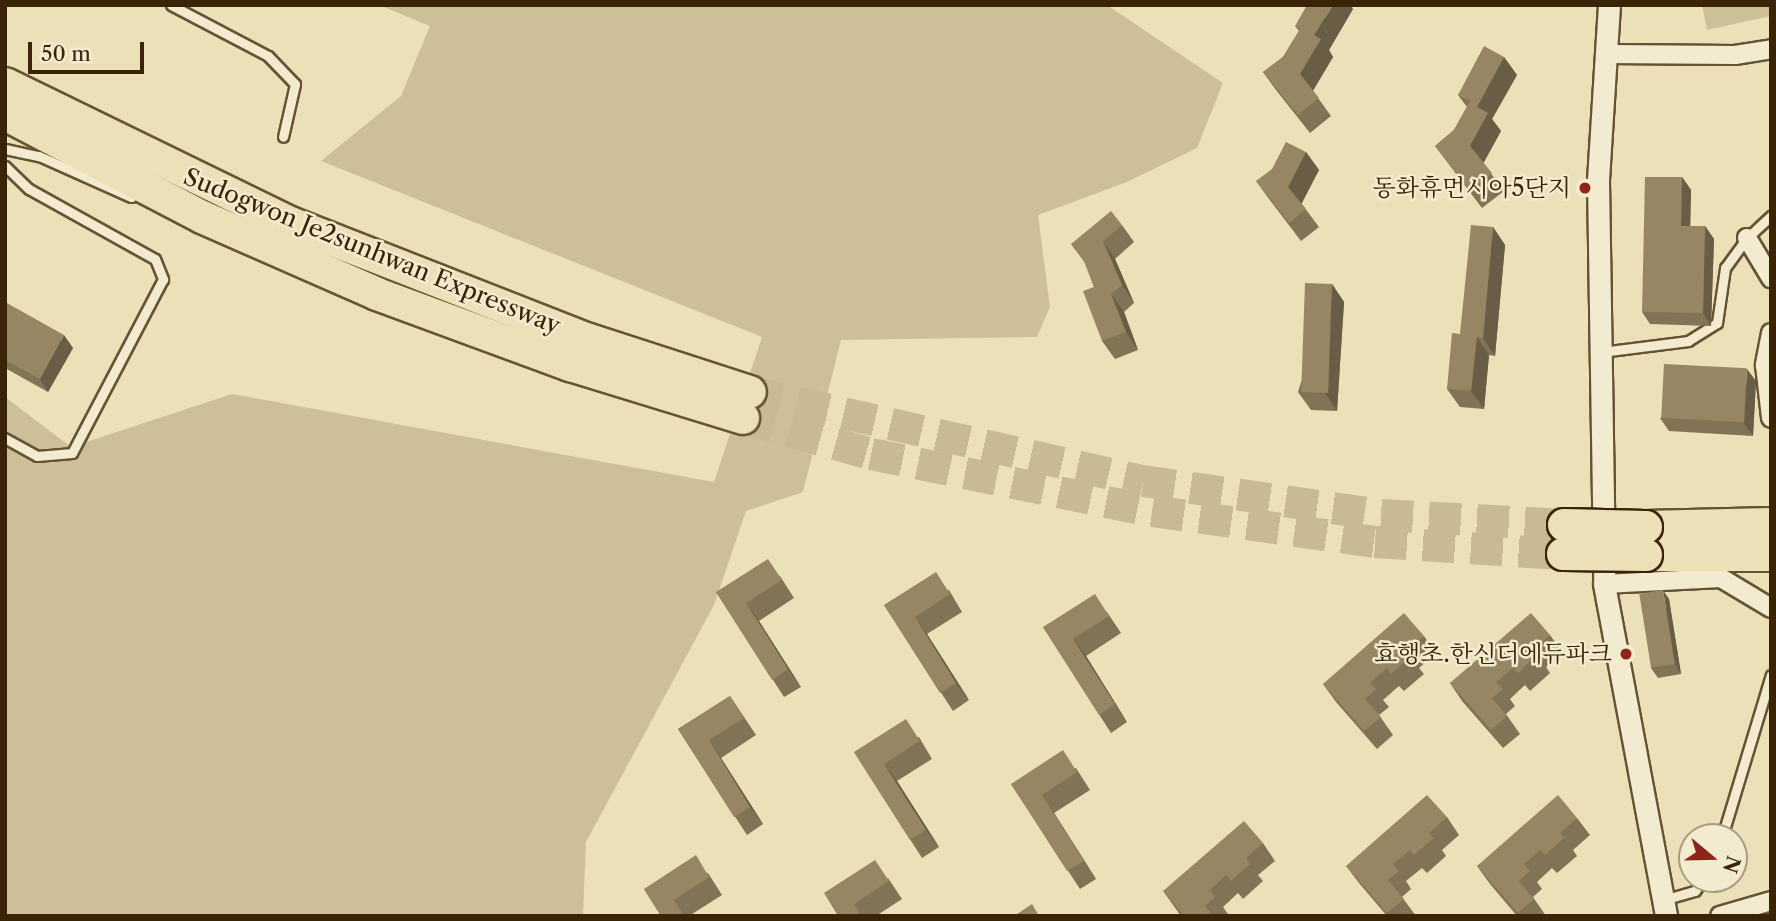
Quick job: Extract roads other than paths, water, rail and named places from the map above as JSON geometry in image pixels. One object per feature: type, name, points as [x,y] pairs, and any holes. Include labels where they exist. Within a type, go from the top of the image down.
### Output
[{"type":"highway","name":"Sudogwon Je2sunhwan Expressway","points":[[5,84],[290,223],[746,405],[473,331],[248,238],[5,114]]},
{"type":"highway","points":[[1646,541],[1771,524]]},
{"type":"highway","points":[[1563,539],[1646,541],[1771,555]]},
{"type":"street","points":[[1609,5],[1598,181],[1604,584],[1665,908]]},
{"type":"street","points":[[1607,54],[1735,55],[1771,49]]},
{"type":"street","points":[[1747,238],[1771,278]]},
{"type":"street","points":[[1771,333],[1765,365],[1771,418]]},
{"type":"street","points":[[1604,584],[1721,578],[1771,608]]},
{"type":"street","points":[[1720,916],[1771,901]]},
{"type":"lane","points":[[171,5],[268,56],[295,84],[283,137]]},
{"type":"lane","points":[[5,149],[39,156],[136,199]]},
{"type":"lane","points":[[5,166],[29,189],[155,259],[163,279],[72,453],[37,456],[5,438]]},
{"type":"lane","points":[[173,215],[248,238]]},
{"type":"lane","points":[[1601,352],[1688,341],[1717,323],[1726,268],[1747,238],[1771,216]]},
{"type":"lane","points":[[1726,823],[1771,675]]},
{"type":"lane","points":[[1665,908],[1691,893]]},
{"type":"tunnel","points":[[750,392],[1143,481],[1381,515],[1564,525]]},
{"type":"tunnel","points":[[743,418],[871,454],[1152,511],[1375,542],[1563,554]]},
{"type":"place","name":"동화휴먼시아5단지","points":[[1585,188]]},
{"type":"place","name":"효행초.한신더에듀파크","points":[[1626,654]]}]
